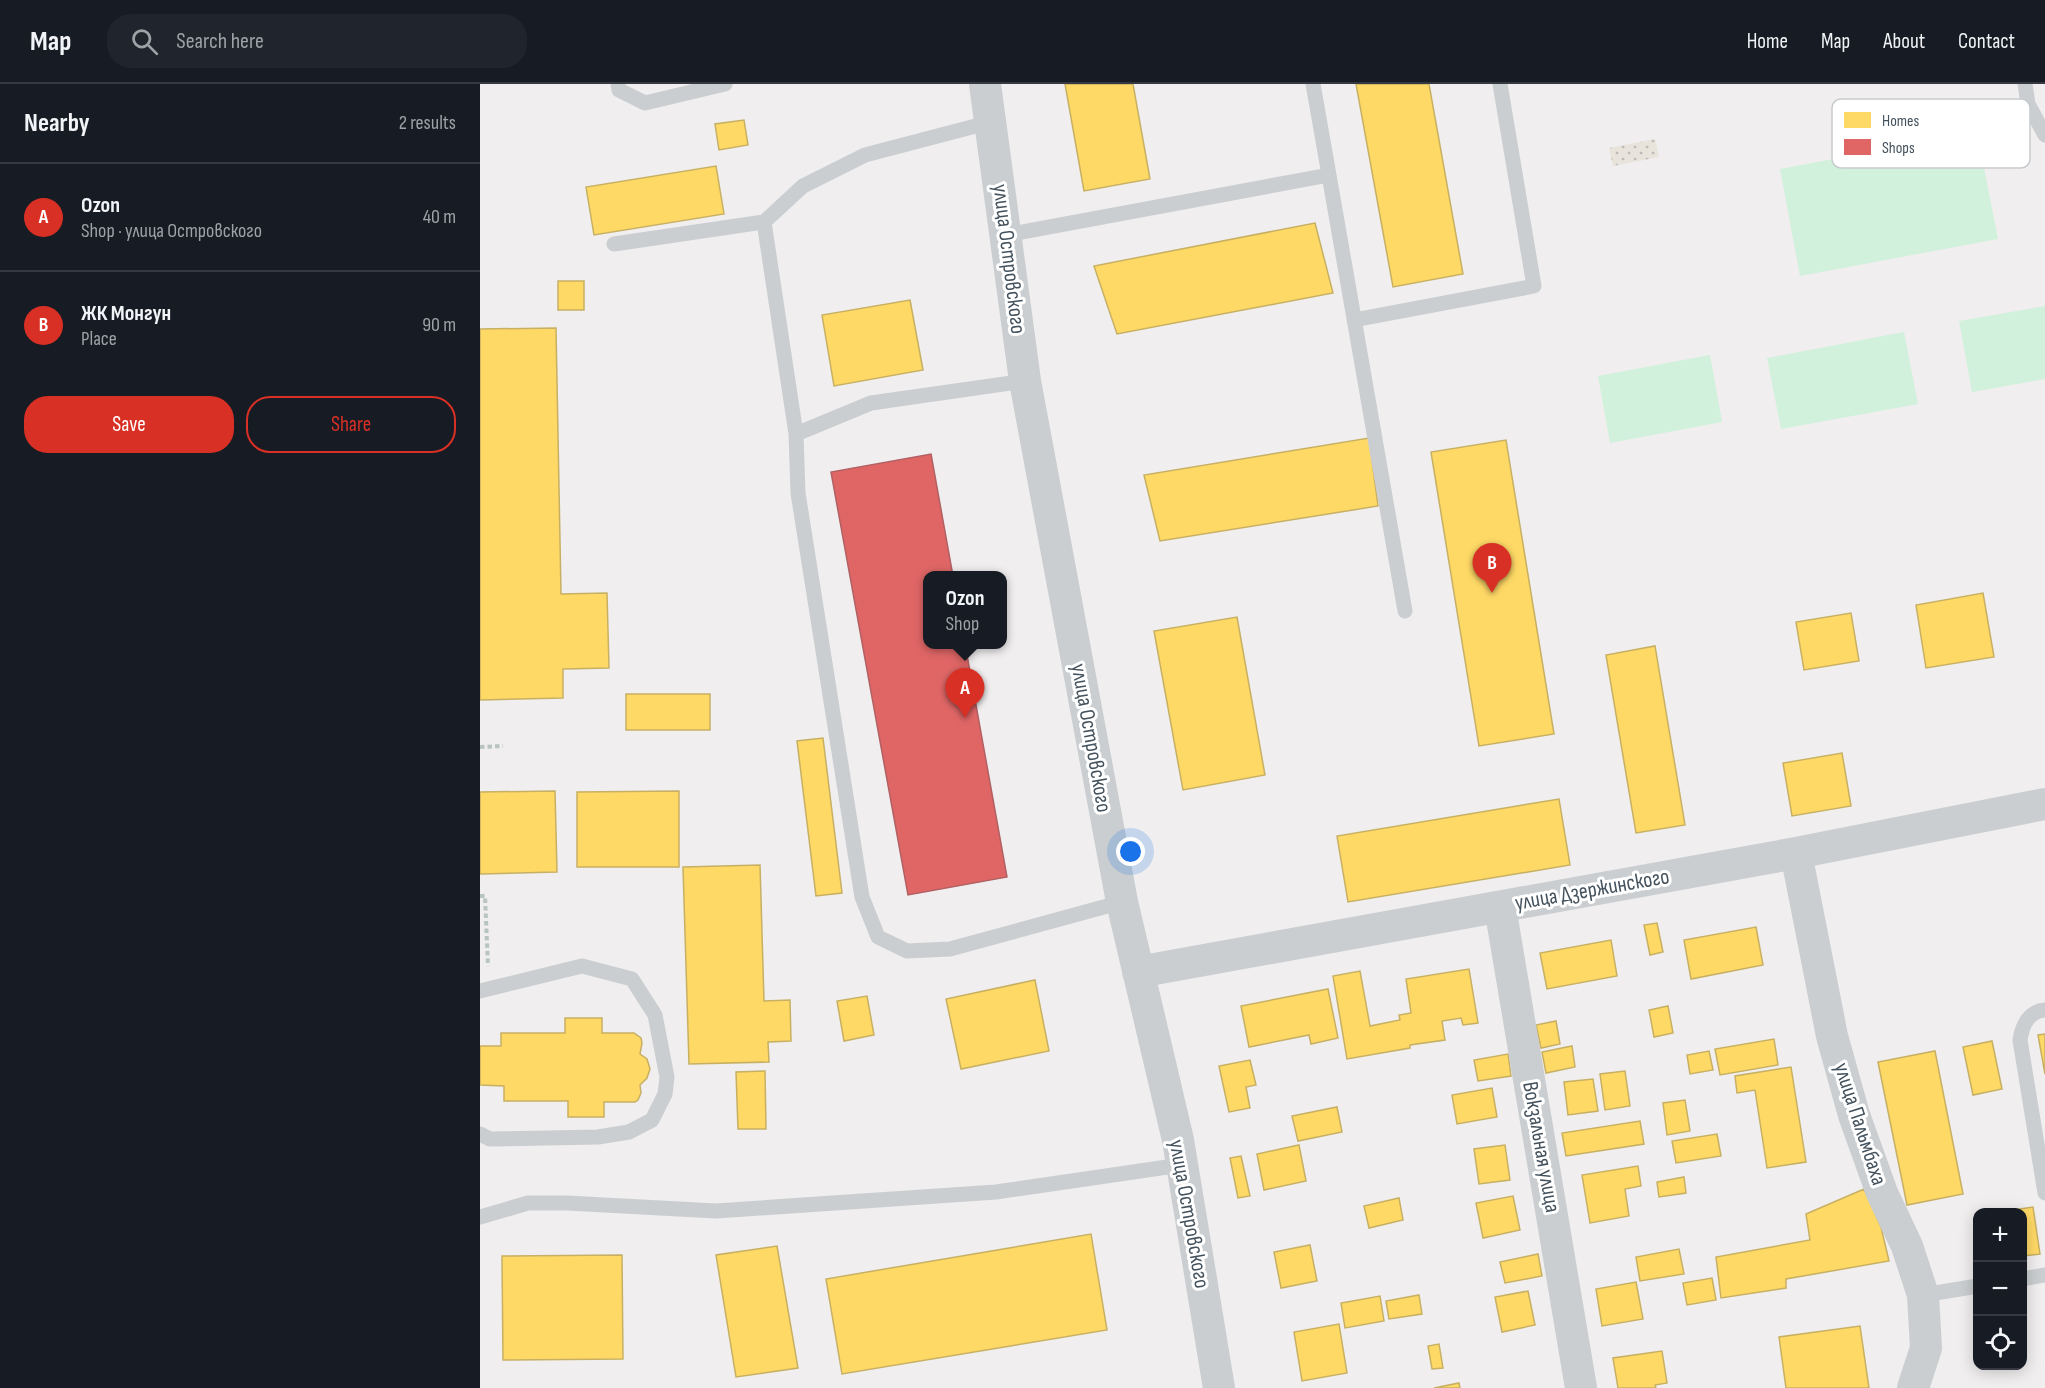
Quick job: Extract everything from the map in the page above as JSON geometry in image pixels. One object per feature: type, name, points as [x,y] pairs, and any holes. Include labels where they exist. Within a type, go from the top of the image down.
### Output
[{"type":"street","name":"улица Островского","points":[[985,84],[1024,381],[1122,902],[1178,1140],[1219,1388]]},
{"type":"street","name":"улица Дзержинского","points":[[1138,972],[1796,853],[2045,804]]},
{"type":"street","name":"улица Пальмбаха","points":[[1796,853],[1832,1036],[1854,1115],[1882,1193],[1908,1246],[1923,1295],[1926,1348],[1913,1388]]},
{"type":"street","name":"Вокзальная улица","points":[[1500,907],[1581,1388]]},
{"type":"lane","points":[[618,84],[619,90],[645,103],[724,84]]},
{"type":"lane","points":[[1313,84],[1405,611]]},
{"type":"lane","points":[[1354,320],[1534,286],[1500,84]]},
{"type":"lane","points":[[2025,84],[2027,99]]},
{"type":"lane","points":[[2030,108],[2045,135]]},
{"type":"lane","points":[[614,244],[764,222],[803,186],[865,155],[991,122]]},
{"type":"lane","points":[[1006,235],[1329,175]]},
{"type":"lane","points":[[764,222],[796,434],[798,493],[858,874],[862,897],[878,937],[907,951],[951,949],[1122,902]]},
{"type":"lane","points":[[796,434],[872,403],[1024,381]]},
{"type":"lane","points":[[480,1134],[490,1139],[576,1138],[629,1132],[652,1120],[665,1094],[667,1077],[655,1015],[632,979],[582,966],[485,990]]},
{"type":"lane","points":[[2045,1010],[2039,1010],[2029,1017],[2022,1027],[2020,1040],[2045,1193]]},
{"type":"lane","points":[[480,1217],[528,1203],[716,1211],[996,1192],[1181,1165]]},
{"type":"lane","points":[[2027,1278],[2045,1275]]},
{"type":"lane","points":[[1923,1295],[1973,1287]]},
{"type":"path","points":[[480,747],[503,747]]},
{"type":"path","points":[[480,896],[484,896],[485,990]]},
{"type":"sand","points":[[1655,139],[1659,157],[1613,166],[1609,148]]},
{"type":"green space","points":[[1832,159],[1832,168],[1984,168],[1998,239],[1800,276],[1780,169]]},
{"type":"green space","points":[[2045,306],[2045,379],[1972,392],[1959,321]]},
{"type":"green space","points":[[1904,332],[1918,404],[1781,429],[1767,358]]},
{"type":"green space","points":[[1710,355],[1722,422],[1610,443],[1598,376]]},
{"type":"building: Homes","points":[[1065,84],[1133,84],[1150,179],[1084,191]]},
{"type":"building: Homes","points":[[1356,84],[1429,84],[1463,274],[1393,287]]},
{"type":"building: Homes","points":[[744,120],[748,145],[719,150],[715,124]]},
{"type":"building: Homes","points":[[716,166],[724,214],[594,235],[586,187]]},
{"type":"building: Homes","points":[[1315,223],[1333,293],[1117,334],[1094,266]]},
{"type":"building: Homes","points":[[558,281],[584,281],[584,310],[558,310]]},
{"type":"building: Homes","points":[[910,300],[923,370],[834,386],[822,315]]},
{"type":"building: Homes","points":[[556,328],[561,594],[607,593],[609,668],[563,669],[563,698],[480,700],[480,329]]},
{"type":"building: Homes","points":[[1369,438],[1378,506],[1160,541],[1144,475]]},
{"type":"building: Homes","points":[[1506,440],[1554,734],[1479,746],[1431,452]]},
{"type":"building: Homes","points":[[1983,593],[1994,657],[1926,668],[1916,605]]},
{"type":"building: Homes","points":[[1851,613],[1859,661],[1804,670],[1796,622]]},
{"type":"building: Homes","points":[[1237,617],[1265,775],[1183,790],[1154,631]]},
{"type":"building: Homes","points":[[1655,646],[1685,825],[1636,833],[1606,655]]},
{"type":"building: Homes","points":[[626,694],[710,694],[710,730],[626,730]]},
{"type":"building: Homes","points":[[823,738],[842,893],[816,896],[797,741]]},
{"type":"building: Homes","points":[[1842,753],[1851,806],[1792,816],[1783,763]]},
{"type":"building: Homes","points":[[555,791],[557,872],[480,874],[480,792]]},
{"type":"building: Homes","points":[[679,791],[679,867],[577,867],[577,792]]},
{"type":"building: Homes","points":[[1559,799],[1570,865],[1348,902],[1337,836]]},
{"type":"building: Homes","points":[[760,865],[764,1001],[790,1000],[791,1041],[768,1042],[769,1062],[689,1064],[683,867]]},
{"type":"building: Homes","points":[[1657,923],[1663,952],[1650,955],[1644,925]]},
{"type":"building: Homes","points":[[1756,927],[1763,965],[1691,979],[1684,940]]},
{"type":"building: Homes","points":[[1611,940],[1617,976],[1547,989],[1540,953]]},
{"type":"building: Homes","points":[[1469,969],[1478,1023],[1463,1025],[1461,1018],[1442,1021],[1445,1040],[1347,1059],[1333,976],[1360,971],[1370,1026],[1400,1020],[1399,1015],[1411,1013],[1406,979]]},
{"type":"building: Homes","points":[[1035,980],[1049,1051],[961,1069],[946,999]]},
{"type":"building: Homes","points":[[1328,989],[1338,1038],[1311,1044],[1309,1035],[1249,1047],[1241,1006]]},
{"type":"building: Homes","points":[[867,996],[874,1035],[844,1041],[837,1001]]},
{"type":"building: Homes","points":[[1668,1006],[1673,1033],[1654,1037],[1649,1010]]},
{"type":"building: Homes","points":[[565,1018],[602,1018],[602,1033],[634,1033],[641,1038],[640,1054],[647,1059],[650,1069],[647,1078],[640,1085],[641,1093],[638,1100],[635,1102],[604,1102],[604,1117],[568,1117],[568,1101],[504,1101],[504,1086],[480,1085],[480,1046],[501,1046],[501,1033],[565,1033]]},
{"type":"building: Homes","points":[[1556,1021],[1560,1044],[1541,1048],[1536,1025]]},
{"type":"building: Homes","points":[[2045,1034],[2045,1074],[2038,1035]]},
{"type":"building: Homes","points":[[1774,1039],[1778,1065],[1720,1075],[1715,1049]]},
{"type":"building: Homes","points":[[1992,1041],[2002,1089],[1973,1095],[1963,1047]]},
{"type":"building: Homes","points":[[1572,1046],[1575,1067],[1546,1073],[1542,1052]]},
{"type":"building: Homes","points":[[1709,1051],[1713,1070],[1690,1074],[1687,1055]]},
{"type":"building: Homes","points":[[1935,1051],[1963,1194],[1907,1205],[1878,1062]]},
{"type":"building: Homes","points":[[1508,1054],[1511,1076],[1478,1081],[1474,1060]]},
{"type":"building: Homes","points":[[1250,1060],[1256,1085],[1246,1087],[1250,1108],[1229,1112],[1219,1066]]},
{"type":"building: Homes","points":[[1791,1067],[1806,1162],[1767,1168],[1755,1090],[1737,1093],[1735,1076]]},
{"type":"building: Homes","points":[[765,1071],[766,1129],[738,1129],[736,1072]]},
{"type":"building: Homes","points":[[1625,1071],[1630,1106],[1605,1110],[1600,1074]]},
{"type":"building: Homes","points":[[1593,1079],[1598,1111],[1568,1115],[1564,1082]]},
{"type":"building: Homes","points":[[1492,1088],[1497,1117],[1457,1124],[1452,1095]]},
{"type":"building: Homes","points":[[1685,1100],[1690,1131],[1667,1135],[1663,1103]]},
{"type":"building: Homes","points":[[1337,1107],[1342,1132],[1298,1141],[1292,1116]]},
{"type":"building: Homes","points":[[1640,1121],[1644,1144],[1566,1156],[1562,1133]]},
{"type":"building: Homes","points":[[1717,1134],[1721,1156],[1676,1163],[1672,1141]]},
{"type":"building: Homes","points":[[1299,1145],[1306,1181],[1264,1190],[1257,1154]]},
{"type":"building: Homes","points":[[1505,1145],[1510,1180],[1479,1184],[1474,1149]]},
{"type":"building: Homes","points":[[1241,1156],[1250,1196],[1238,1198],[1230,1158]]},
{"type":"building: Homes","points":[[1638,1166],[1641,1186],[1625,1189],[1629,1216],[1590,1223],[1582,1175]]},
{"type":"building: Homes","points":[[1684,1177],[1686,1193],[1659,1197],[1657,1182]]},
{"type":"building: Homes","points":[[1864,1189],[1881,1227],[1889,1261],[1786,1279],[1786,1288],[1721,1298],[1716,1257],[1810,1240],[1806,1214]]},
{"type":"building: Homes","points":[[1513,1196],[1520,1230],[1483,1238],[1476,1203]]},
{"type":"building: Homes","points":[[1399,1198],[1403,1220],[1369,1228],[1364,1206]]},
{"type":"building: Homes","points":[[2033,1207],[2040,1254],[2027,1255],[2026,1208]]},
{"type":"building: Homes","points":[[1091,1234],[1107,1330],[842,1374],[826,1279]]},
{"type":"building: Homes","points":[[1310,1245],[1317,1281],[1281,1288],[1274,1252]]},
{"type":"building: Homes","points":[[777,1246],[798,1368],[736,1377],[716,1255]]},
{"type":"building: Homes","points":[[1679,1249],[1684,1274],[1640,1281],[1636,1257]]},
{"type":"building: Homes","points":[[1538,1254],[1542,1276],[1505,1283],[1500,1262]]},
{"type":"building: Homes","points":[[622,1255],[623,1359],[503,1360],[502,1256]]},
{"type":"building: Homes","points":[[1712,1278],[1716,1300],[1687,1305],[1683,1283]]},
{"type":"building: Homes","points":[[1636,1282],[1643,1319],[1602,1326],[1596,1289]]},
{"type":"building: Homes","points":[[1528,1291],[1535,1325],[1502,1332],[1495,1297]]},
{"type":"building: Homes","points":[[1419,1295],[1422,1314],[1389,1319],[1386,1301]]},
{"type":"building: Homes","points":[[1380,1296],[1384,1321],[1345,1328],[1341,1303]]},
{"type":"building: Homes","points":[[1339,1324],[1347,1373],[1302,1381],[1294,1332]]},
{"type":"building: Homes","points":[[1860,1326],[1869,1388],[1786,1388],[1779,1337]]},
{"type":"building: Homes","points":[[1439,1344],[1443,1368],[1432,1369],[1428,1346]]},
{"type":"building: Homes","points":[[1662,1351],[1667,1383],[1655,1385],[1656,1388],[1618,1388],[1613,1358]]},
{"type":"building: Homes","points":[[1459,1383],[1460,1388],[1434,1388]]},
{"type":"building: Shops","points":[[931,454],[952,571],[923,571],[923,649],[966,649],[1007,877],[908,895],[831,472]]},
{"type":"place","name":"ЖК Монгун","points":[[1492,593]]},
{"type":"place","name":"Ozon","points":[[965,718]]}]
